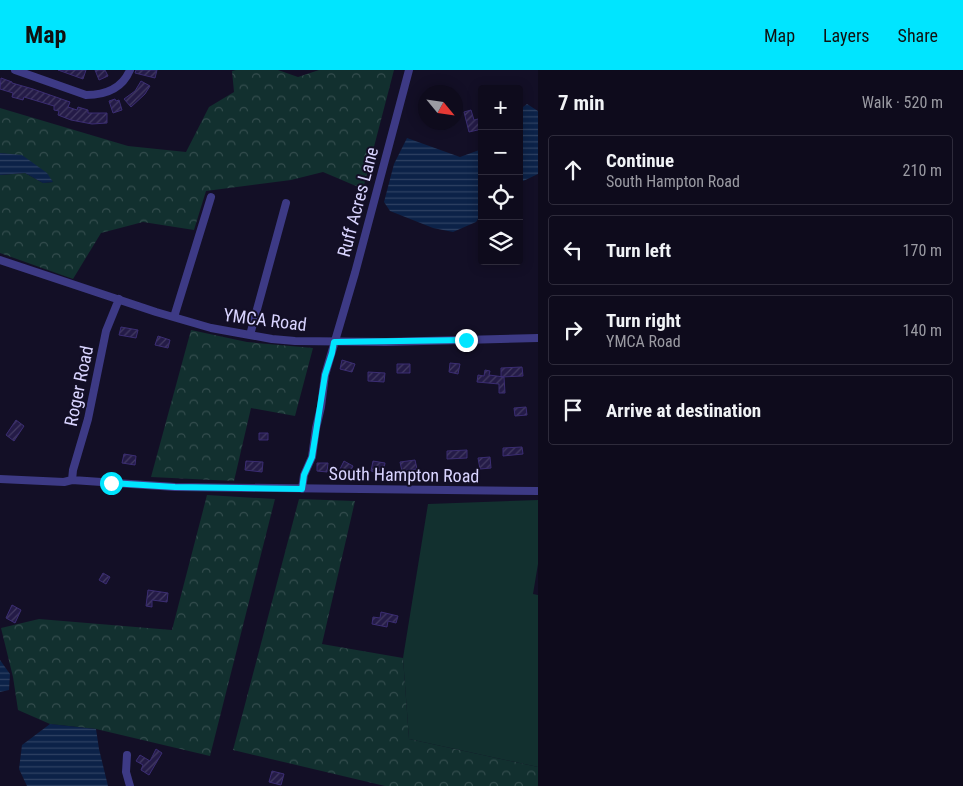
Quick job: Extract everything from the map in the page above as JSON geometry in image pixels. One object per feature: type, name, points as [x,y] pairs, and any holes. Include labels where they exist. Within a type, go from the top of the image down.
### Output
[{"type":"street","points":[[15,70],[86,95],[96,95],[106,93],[118,87],[130,70]]},
{"type":"street","name":"Ruff Acres Lane","points":[[302,489],[304,475],[312,457],[325,375],[355,273],[409,70]]},
{"type":"street","points":[[174,317],[211,197]]},
{"type":"street","points":[[250,335],[286,203]]},
{"type":"street","name":"YMCA Road","points":[[0,260],[174,317],[211,328],[250,335],[295,341],[334,342],[538,338]]},
{"type":"street","name":"Roger Road","points":[[72,480],[73,470],[88,419],[106,331],[119,299]]},
{"type":"street","name":"South Hampton Road","points":[[0,479],[64,482],[72,480],[166,486],[538,491]]},
{"type":"street","points":[[127,755],[126,766],[130,786]]},
{"type":"green space","points":[[278,70],[298,77],[319,70],[394,70],[363,189],[323,172],[291,180],[206,191],[194,230],[143,222],[101,233],[73,279],[0,253],[0,175],[25,173],[43,183],[53,182],[22,156],[0,153],[0,108],[128,146],[186,152],[209,107],[234,92],[232,71]]},
{"type":"green space","points":[[191,330],[247,342],[313,348],[295,416],[251,408],[234,481],[151,477]]},
{"type":"green space","points":[[207,495],[275,499],[210,756],[96,729],[50,724],[18,710],[13,677],[1,628],[39,619],[172,630]]},
{"type":"green space","points":[[299,499],[355,501],[322,644],[403,658],[409,739],[538,767],[538,786],[385,786],[233,750]]},
{"type":"green space","points":[[538,500],[538,564],[533,594],[538,595],[538,767],[409,739],[403,658],[428,504]]},
{"type":"water","points":[[527,104],[538,111],[538,174],[523,181],[523,130],[523,107]]},
{"type":"water","points":[[407,138],[460,157],[478,150],[478,219],[476,222],[453,232],[433,228],[390,211],[384,202],[394,164]]},
{"type":"water","points":[[0,153],[22,155],[47,173],[53,182],[43,183],[25,173],[0,175]]},
{"type":"water","points":[[0,660],[10,674],[9,690],[0,692]]},
{"type":"water","points":[[50,724],[96,729],[108,786],[27,786],[19,769],[22,745]]},
{"type":"building","points":[[58,70],[86,70],[83,79]]},
{"type":"building","points":[[95,70],[105,70],[108,76],[99,80]]},
{"type":"building","points":[[136,70],[157,70],[155,78],[135,73]]},
{"type":"building","points":[[1,78],[70,102],[68,107],[77,110],[78,107],[88,110],[88,113],[107,113],[107,123],[92,124],[71,120],[58,115],[59,111],[54,110],[54,106],[24,97],[23,100],[12,97],[13,93],[0,89]]},
{"type":"building","points":[[141,81],[150,86],[145,94],[131,107],[124,99],[135,91]]},
{"type":"building","points":[[115,99],[116,101],[119,100],[122,110],[113,113],[109,101]]},
{"type":"building","points":[[471,110],[474,120],[478,119],[478,130],[469,132],[464,112]]},
{"type":"building","points":[[121,327],[138,330],[136,338],[119,335]]},
{"type":"building","points":[[158,336],[170,340],[168,348],[155,345]]},
{"type":"building","points":[[342,360],[355,364],[352,372],[340,369]]},
{"type":"building","points":[[450,363],[460,364],[458,374],[449,372]]},
{"type":"building","points":[[397,364],[410,364],[410,373],[397,373]]},
{"type":"building","points":[[522,367],[523,376],[501,377],[501,368]]},
{"type":"building","points":[[485,370],[490,371],[489,375],[504,377],[505,393],[499,393],[499,384],[477,382],[478,375],[484,376]]},
{"type":"building","points":[[368,372],[385,373],[384,382],[368,381]]},
{"type":"building","points":[[526,407],[527,415],[515,416],[514,408]]},
{"type":"building","points":[[16,420],[24,426],[14,441],[6,435]]},
{"type":"building","points":[[259,433],[268,433],[268,440],[259,440]]},
{"type":"building","points":[[522,447],[523,454],[503,456],[503,448]]},
{"type":"building","points":[[467,450],[467,458],[447,459],[447,451]]},
{"type":"building","points":[[124,454],[136,456],[135,465],[122,463]]},
{"type":"building","points":[[490,457],[491,468],[480,469],[478,458]]},
{"type":"building","points":[[415,460],[417,469],[402,471],[400,462]]},
{"type":"building","points":[[246,461],[263,462],[262,472],[245,470]]},
{"type":"building","points":[[344,461],[353,466],[349,474],[340,469]]},
{"type":"building","points":[[373,461],[385,463],[383,474],[371,471]]},
{"type":"building","points":[[317,463],[328,463],[327,472],[317,471]]},
{"type":"building","points":[[103,573],[110,577],[106,584],[99,580]]},
{"type":"building","points":[[148,590],[168,593],[167,602],[152,600],[152,607],[146,606]]},
{"type":"building","points":[[12,605],[21,610],[15,623],[6,618]]},
{"type":"building","points":[[381,612],[398,616],[396,623],[388,621],[387,627],[372,624],[373,617],[380,618]]},
{"type":"building","points":[[156,749],[162,753],[149,775],[141,770],[143,765],[136,761],[140,755],[150,761]]},
{"type":"building","points":[[272,771],[284,774],[281,785],[269,782]]},
{"type":"route","points":[[111,483],[140,486],[302,489],[302,480],[312,457],[325,375],[334,342],[466,340]]}]
